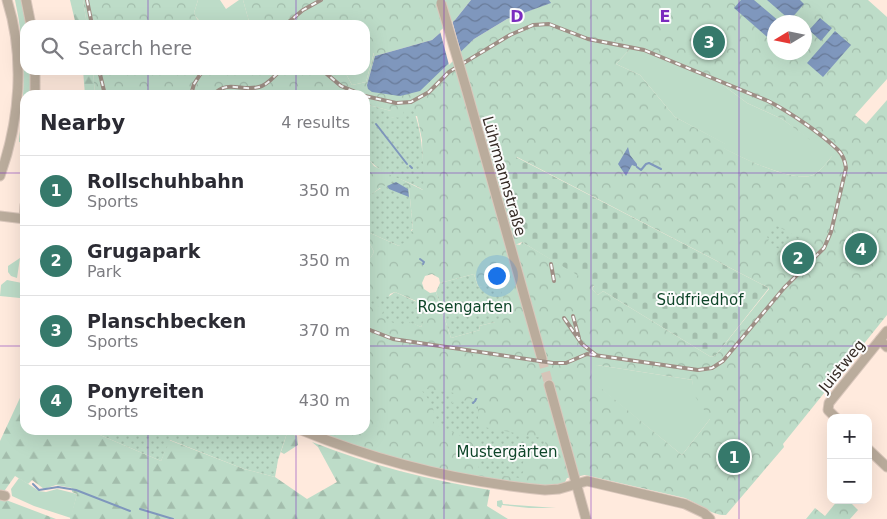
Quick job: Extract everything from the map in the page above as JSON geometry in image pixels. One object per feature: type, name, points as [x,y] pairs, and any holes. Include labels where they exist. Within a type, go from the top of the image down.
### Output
[{"type":"street","points":[[0,176],[14,123],[18,82],[15,41],[7,0]]},
{"type":"street","points":[[26,0],[31,20]]},
{"type":"street","name":"Lührmannstraße","points":[[441,1],[542,359]]},
{"type":"street","points":[[35,75],[35,90]]},
{"type":"street","points":[[0,216],[20,218]]},
{"type":"street","name":"Juistweg","points":[[832,414],[828,410],[829,403],[887,331]]},
{"type":"street","points":[[880,340],[887,348]]},
{"type":"street","points":[[549,385],[586,519]]},
{"type":"street","points":[[315,435],[377,458],[451,476],[545,490],[587,481],[679,503],[695,508],[710,519]]},
{"type":"street","points":[[872,453],[887,467]]},
{"type":"green space","points":[[15,0],[24,0],[28,20],[20,20],[20,29]]},
{"type":"green space","points":[[70,0],[83,0],[86,20],[75,20]]},
{"type":"green space","points":[[83,0],[198,0],[194,13],[198,20],[86,20]]},
{"type":"green space","points":[[198,0],[220,0],[226,9],[239,0],[243,0],[249,20],[199,20],[194,13]]},
{"type":"green space","points":[[243,0],[471,0],[455,20],[432,40],[375,56],[370,74],[374,53],[370,53],[370,20],[249,20]]},
{"type":"green space","points":[[549,0],[868,0],[887,17],[887,79],[855,115],[866,124],[887,100],[887,315],[783,444],[784,447],[726,515],[710,511],[685,498],[585,475],[567,478],[564,484],[547,487],[510,483],[402,462],[324,435],[370,435],[370,257],[374,252],[370,244],[370,233],[399,246],[413,229],[409,188],[380,188],[370,195],[370,161],[374,166],[423,190],[422,140],[417,116],[398,119],[391,117],[391,111],[370,105],[370,90],[95,90],[93,75],[347,75],[352,85],[366,82],[368,75],[370,75],[367,85],[458,53],[474,39],[507,19],[550,3]],"holes":[[[631,48],[642,50],[719,82],[747,103],[782,119],[832,156],[816,173],[804,177],[781,173],[743,158],[724,148],[726,144],[675,117],[640,75],[616,64]],[[517,157],[769,289],[716,355],[711,357],[603,291],[598,295],[592,289],[594,285],[522,242],[520,245],[515,244],[499,186]],[[432,274],[439,278],[440,283],[474,274],[478,287],[494,285],[495,322],[479,326],[480,330],[451,338],[436,292],[430,293],[424,289],[422,283],[425,276]],[[395,292],[416,301],[413,308],[426,314],[421,327],[384,309],[390,294]],[[597,365],[693,380],[691,390],[710,419],[682,455],[591,380],[592,369],[596,370]]]},
{"type":"green space","points":[[631,48],[642,50],[719,82],[747,103],[782,119],[833,155],[816,173],[804,177],[781,173],[742,158],[723,148],[725,144],[675,117],[640,75],[616,64]]},
{"type":"green space","points":[[374,52],[370,67],[370,53]]},
{"type":"green space","points":[[23,75],[33,75],[33,90],[23,90]]},
{"type":"green space","points":[[83,75],[93,75],[95,90],[85,90]]},
{"type":"green space","points":[[347,75],[368,75],[366,82],[352,85]]},
{"type":"green space","points":[[370,105],[391,111],[391,117],[402,118],[404,111],[412,109],[420,136],[424,172],[423,190],[376,167],[370,161]]},
{"type":"green space","name":"Südfriedhof","points":[[516,157],[769,288],[716,355],[711,357],[603,291],[598,295],[592,289],[594,286],[522,242],[515,245],[499,186]]},
{"type":"green space","points":[[392,181],[409,188],[413,229],[411,230],[415,235],[399,246],[370,233],[370,195]]},
{"type":"green space","points":[[773,224],[802,239],[793,256],[767,243],[769,239],[767,237]]},
{"type":"green space","points":[[370,244],[374,252],[370,257]]},
{"type":"green space","points":[[20,258],[17,278],[11,276],[8,272],[8,266]]},
{"type":"green space","name":"Rosengarten","points":[[474,274],[478,287],[491,284],[501,290],[505,305],[503,316],[495,322],[479,326],[480,330],[451,338],[436,292],[440,283]]},
{"type":"green space","points":[[7,280],[20,283],[20,298],[0,296],[1,285]]},
{"type":"green space","points":[[376,292],[388,297],[395,292],[417,302],[414,308],[427,314],[421,327],[409,322],[402,327],[381,317],[384,309],[371,303]]},
{"type":"green space","points":[[597,365],[693,380],[692,390],[710,419],[682,455],[590,380],[592,369]]},
{"type":"green space","name":"Mustergärten","points":[[420,388],[454,393],[452,403],[478,398],[478,426],[547,439],[543,447],[543,459],[525,458],[522,465],[526,466],[520,478],[488,473],[478,467],[488,447],[433,424],[433,409],[430,401]]},
{"type":"green space","points":[[20,398],[20,435],[100,435],[161,461],[169,440],[244,469],[275,477],[307,499],[337,482],[318,447],[312,442],[400,471],[490,490],[487,506],[508,519],[70,519],[77,494],[72,492],[72,488],[56,485],[44,489],[32,480],[28,484],[15,476],[5,490],[6,500],[56,519],[0,519],[0,441]]},
{"type":"green space","points":[[100,435],[286,435],[278,460],[275,477],[244,469],[170,440],[161,461]]},
{"type":"green space","points":[[286,435],[297,436],[298,445],[284,454],[281,452]]},
{"type":"green space","points":[[19,478],[39,491],[46,492],[57,489],[77,494],[71,518],[34,506],[12,496],[11,489]]},
{"type":"green space","points":[[502,500],[503,504],[556,508],[502,505],[501,508],[497,506],[497,501]]},
{"type":"green space","points":[[835,504],[852,504],[858,510],[850,519],[806,519],[815,508],[825,516]]},
{"type":"water","points":[[471,0],[549,0],[551,3],[507,19],[474,39],[420,91],[400,96],[372,92],[368,89],[367,85],[375,56],[432,40],[455,20]]},
{"type":"water","points":[[741,0],[754,0],[772,15],[767,15],[767,37],[734,8]]},
{"type":"water","points":[[767,0],[800,0],[804,4],[794,15],[784,15]]},
{"type":"water","points":[[820,18],[832,28],[821,41],[812,33],[812,27]]},
{"type":"water","points":[[835,31],[851,45],[823,77],[807,63],[812,60],[812,57]]},
{"type":"water","points":[[709,34],[714,36],[716,41],[714,46],[709,48],[704,46],[702,41],[704,36]]},
{"type":"water","points":[[628,147],[637,167],[632,165],[626,176],[618,164]]},
{"type":"water","points":[[396,182],[408,189],[409,197],[389,189],[387,186]]},
{"type":"pier","points":[[452,20],[461,53],[449,65],[440,31]]},
{"type":"waterway","points":[[376,124],[407,164]]},
{"type":"waterway","points":[[637,167],[641,170],[649,163],[661,169]]},
{"type":"waterway","points":[[420,259],[424,262],[423,264]]},
{"type":"waterway","points":[[33,484],[39,490],[58,487],[76,490],[130,511]]},
{"type":"waterway","points":[[140,509],[173,519]]},
{"type":"tunnel","points":[[542,359],[549,385]]},
{"type":"railway","points":[[87,0],[91,20]]},
{"type":"railway","points":[[291,20],[303,10],[321,0]]},
{"type":"railway","points":[[370,97],[396,103],[411,102],[429,92],[449,72],[510,35],[533,25],[549,24],[588,39],[644,50],[768,101],[823,137],[841,154],[846,168],[831,232],[824,248],[784,288],[723,361],[712,368],[698,370],[587,354],[566,363],[553,363],[393,339],[370,330]]},
{"type":"railway","points":[[100,75],[104,90]]},
{"type":"railway","points":[[192,90],[200,75]]},
{"type":"railway","points":[[219,90],[229,87],[252,88],[262,86],[276,75]]},
{"type":"railway","points":[[328,75],[341,86],[351,90]]},
{"type":"railway","points":[[551,264],[554,281]]},
{"type":"railway","points":[[573,316],[579,338]]},
{"type":"railway","points":[[564,318],[582,344],[596,355]]},
{"type":"place","name":"Planschbecken","points":[[709,42]]},
{"type":"place","name":"Ponyreiten","points":[[861,249]]},
{"type":"place","name":"Grugapark","points":[[798,258]]},
{"type":"place","name":"Rollschuhbahn","points":[[734,457]]}]
